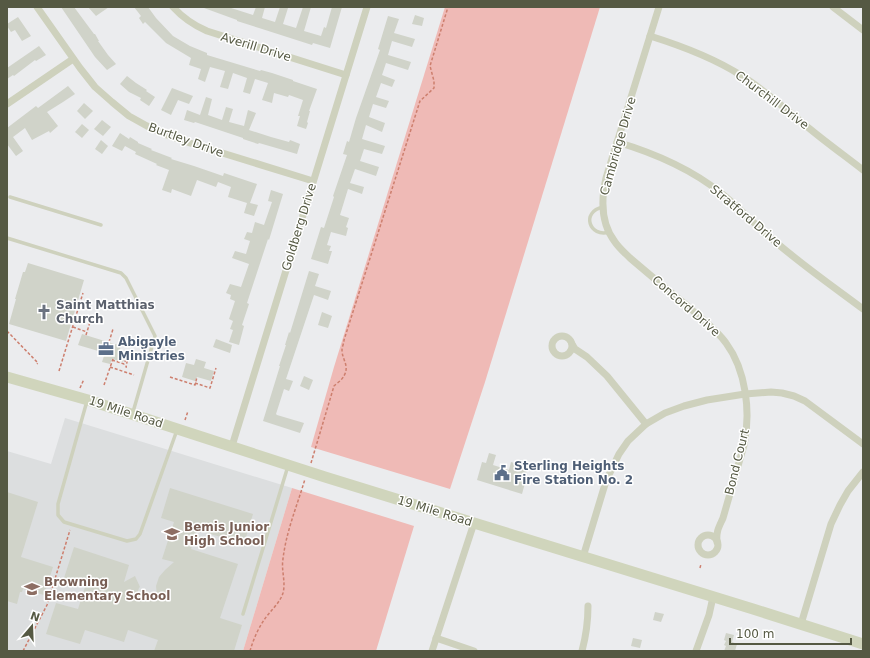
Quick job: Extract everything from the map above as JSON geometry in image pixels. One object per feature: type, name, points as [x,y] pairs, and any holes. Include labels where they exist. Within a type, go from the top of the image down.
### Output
[{"type":"street","name":"Burtley Drive","points":[[37,7],[95,87],[129,116],[167,135],[313,182]]},
{"type":"street","name":"Averill Drive","points":[[173,7],[185,20],[206,31],[346,75]]},
{"type":"street","name":"Goldberg Drive","points":[[232,446],[367,7]]},
{"type":"street","name":"Cambridge Drive","points":[[647,272],[620,249],[614,241],[609,232],[604,215],[602,198],[617,142],[658,7]]},
{"type":"street","points":[[833,7],[863,30]]},
{"type":"street","name":"Churchill Drive","points":[[650,36],[694,51],[743,76],[863,170]]},
{"type":"street","points":[[7,104],[73,58]]},
{"type":"street","name":"Stratford Drive","points":[[617,142],[635,147],[681,167],[702,180],[721,193],[763,232],[863,309]]},
{"type":"street","name":"Concord Drive","points":[[647,272],[713,328],[726,341],[740,368],[745,394]]},
{"type":"street","points":[[580,353],[560,356],[554,353],[552,343],[556,338],[562,336],[568,338],[575,349],[587,357],[607,376],[646,424]]},
{"type":"street","points":[[567,355],[571,350],[572,344]]},
{"type":"street","name":"19 Mile Road","points":[[7,377],[88,400],[474,524],[863,644]]},
{"type":"street","points":[[583,557],[606,481],[619,454],[626,444],[646,424],[665,413],[707,400],[745,394],[771,392],[782,393],[805,401],[863,444]]},
{"type":"street","name":"Bond Court","points":[[717,542],[717,529],[723,518],[746,435],[747,416],[745,394]]},
{"type":"street","points":[[802,624],[831,524],[848,491],[863,472]]},
{"type":"street","points":[[432,651],[474,524]]},
{"type":"street","points":[[707,535],[710,535],[716,539],[717,549],[713,554],[706,555],[698,549],[698,543],[701,538],[707,535],[713,533],[717,529]]},
{"type":"street","points":[[696,651],[714,597]]},
{"type":"street","points":[[582,651],[588,623],[588,606]]},
{"type":"street","points":[[436,638],[474,651]]},
{"type":"lane","points":[[10,197],[101,225]]},
{"type":"lane","points":[[603,207],[593,211],[589,220],[592,228],[600,233],[609,232]]},
{"type":"lane","points":[[7,238],[121,274],[126,278],[156,336],[132,414]]},
{"type":"lane","points":[[88,400],[58,504],[58,515],[64,522],[127,541],[136,539],[140,534],[177,429]]},
{"type":"lane","points":[[243,614],[289,465]]},
{"type":"path","points":[[311,463],[334,386],[341,380],[345,372],[346,364],[342,349],[344,340],[420,101],[434,88],[434,81],[430,66],[448,7]]},
{"type":"path","points":[[59,371],[83,293]]},
{"type":"path","points":[[86,335],[90,322]]},
{"type":"path","points":[[73,327],[87,332]]},
{"type":"path","points":[[109,342],[113,329]]},
{"type":"path","points":[[7,331],[38,364]]},
{"type":"path","points":[[104,385],[112,360],[124,364],[128,357],[127,367]]},
{"type":"path","points":[[110,367],[134,375]]},
{"type":"path","points":[[170,378],[210,388],[216,368]]},
{"type":"path","points":[[195,384],[198,377]]},
{"type":"path","points":[[80,389],[84,379]]},
{"type":"path","points":[[188,383],[189,379]]},
{"type":"path","points":[[185,420],[188,410]]},
{"type":"path","points":[[250,651],[259,628],[280,599],[283,592],[284,582],[282,559],[306,477]]},
{"type":"path","points":[[23,651],[47,606],[72,524]]},
{"type":"path","points":[[700,568],[701,564]]},
{"type":"shaded area","points":[[445,7],[600,7],[485,382],[450,489],[311,447],[334,367]]},
{"type":"shaded area","name":"Bemis Junior High School","points":[[65,418],[292,488],[243,651],[7,651],[7,451],[51,464]]},
{"type":"shaded area","points":[[292,488],[414,526],[376,651],[243,651]]},
{"type":"building","points":[[61,7],[74,7],[116,64],[107,70],[95,57]]},
{"type":"building","points":[[88,7],[109,7],[96,16]]},
{"type":"building","points":[[134,7],[148,7],[173,36],[190,46],[207,53],[207,55],[260,71],[272,73],[317,89],[309,111],[306,129],[297,126],[300,116],[298,116],[303,100],[289,95],[288,97],[274,93],[272,103],[262,100],[268,83],[255,79],[250,94],[243,92],[247,78],[233,73],[228,89],[220,87],[225,71],[210,67],[205,82],[198,79],[201,69],[189,65],[191,58],[166,43],[145,22],[143,24],[139,18],[141,16]]},
{"type":"building","points":[[204,7],[228,7],[253,15],[256,7],[265,7],[262,18],[275,22],[280,7],[288,8],[283,24],[296,28],[303,7],[311,7],[304,31],[321,36],[324,27],[326,28],[332,7],[342,7],[330,48],[313,43],[312,45],[237,21]]},
{"type":"building","points":[[415,15],[424,18],[422,26],[412,24]]},
{"type":"building","points":[[388,16],[399,19],[394,33],[415,39],[412,47],[392,41],[388,55],[411,62],[408,70],[386,63],[382,75],[395,80],[392,87],[381,83],[376,97],[389,101],[386,108],[373,104],[369,117],[385,123],[382,132],[366,125],[362,139],[385,146],[382,154],[364,149],[360,161],[379,167],[376,176],[355,169],[350,183],[364,187],[362,194],[348,189],[340,215],[349,218],[346,227],[348,228],[346,236],[331,232],[327,245],[331,246],[329,251],[332,251],[328,264],[311,259],[321,227],[324,228],[334,197],[333,196],[347,155],[343,154],[347,141],[349,142],[380,50],[378,49]]},
{"type":"building","points":[[18,17],[31,36],[22,41],[15,30],[11,32],[7,26],[7,24]]},
{"type":"building","points":[[39,46],[46,55],[36,61],[35,60],[14,76],[13,75],[7,79],[7,68]]},
{"type":"building","points":[[127,76],[155,97],[149,106],[140,100],[141,98],[129,92],[120,84]]},
{"type":"building","points":[[68,86],[75,94],[47,112],[58,126],[50,133],[49,131],[32,140],[25,128],[13,137],[23,151],[16,156],[7,144],[7,128],[36,106],[38,108]]},
{"type":"building","points":[[172,88],[193,96],[189,104],[178,100],[171,115],[161,110]]},
{"type":"building","points":[[206,97],[212,99],[208,115],[222,120],[226,107],[233,109],[229,122],[244,126],[248,110],[256,113],[249,130],[289,142],[290,140],[300,144],[297,154],[259,143],[258,144],[195,122],[184,120],[187,110],[200,115]]},
{"type":"building","points":[[84,103],[93,111],[85,119],[77,111]]},
{"type":"building","points":[[102,120],[111,127],[103,136],[94,129]]},
{"type":"building","points":[[82,124],[89,130],[82,138],[75,132]]},
{"type":"building","points":[[120,133],[129,139],[130,137],[138,143],[152,149],[151,150],[172,158],[171,159],[223,176],[224,173],[257,184],[250,203],[258,205],[254,216],[244,213],[247,203],[228,197],[231,187],[218,182],[216,187],[197,180],[191,196],[172,189],[171,193],[162,190],[169,170],[135,154],[136,152],[125,146],[122,151],[112,146]]},
{"type":"building","points":[[101,140],[108,146],[102,154],[95,149]]},
{"type":"building","points":[[271,190],[283,194],[247,303],[249,304],[242,325],[244,326],[239,345],[229,342],[233,330],[230,329],[233,321],[229,319],[235,301],[230,299],[231,295],[226,293],[230,284],[241,287],[249,264],[232,258],[235,251],[246,254],[250,241],[244,239],[247,232],[252,233],[255,222],[264,225],[272,202],[268,201]]},
{"type":"building","name":"Saint Matthias Church","points":[[28,263],[84,280],[66,341],[9,324],[23,272],[25,272]]},
{"type":"building","points":[[309,271],[319,274],[315,286],[331,291],[328,300],[314,295],[286,379],[293,381],[289,391],[284,389],[276,414],[304,423],[300,433],[263,421],[285,345]]},
{"type":"building","points":[[322,312],[332,316],[328,328],[318,325]]},
{"type":"building","name":"Abigayle Ministries","points":[[82,334],[121,346],[119,352],[126,354],[123,362],[112,359],[110,364],[102,362],[105,353],[78,345]]},
{"type":"building","points":[[216,339],[232,345],[230,353],[213,347]]},
{"type":"building","points":[[196,359],[206,362],[204,368],[214,371],[211,381],[197,377],[195,381],[182,377],[186,363],[194,365]]},
{"type":"building","points":[[304,376],[313,380],[309,390],[300,386]]},
{"type":"building","name":"Sterling Heights Fire Station No. 2","points":[[489,453],[496,455],[493,465],[509,470],[511,462],[528,467],[522,494],[477,480],[482,462],[486,463]]},
{"type":"building","points":[[170,488],[253,514],[244,544],[197,530],[191,549],[238,564],[220,618],[242,625],[234,651],[154,651],[158,640],[128,630],[124,642],[85,630],[80,644],[46,634],[56,603],[78,609],[86,584],[64,578],[74,547],[129,565],[124,582],[135,576],[140,587],[136,597],[146,600],[157,596],[156,586],[159,577],[174,562],[162,559],[174,522],[161,518]]},
{"type":"building","points":[[7,492],[38,502],[21,557],[53,567],[44,595],[23,589],[22,592],[20,592],[17,604],[7,601]]},
{"type":"building","points":[[655,612],[664,614],[661,622],[653,620]]},
{"type":"building","points":[[726,633],[734,635],[732,642],[737,644],[735,651],[724,651],[726,646],[724,645],[726,641],[724,640]]},
{"type":"building","points":[[633,638],[642,640],[640,648],[631,646]]},
{"type":"place","name":"Saint Matthias Church","points":[[44,312]]},
{"type":"place","name":"Abigayle Ministries","points":[[106,349]]},
{"type":"place","name":"Sterling Heights Fire Station No. 2","points":[[502,473]]},
{"type":"place","name":"Bemis Junior High School","points":[[172,534]]},
{"type":"place","name":"Browning Elementary School","points":[[32,589]]}]
